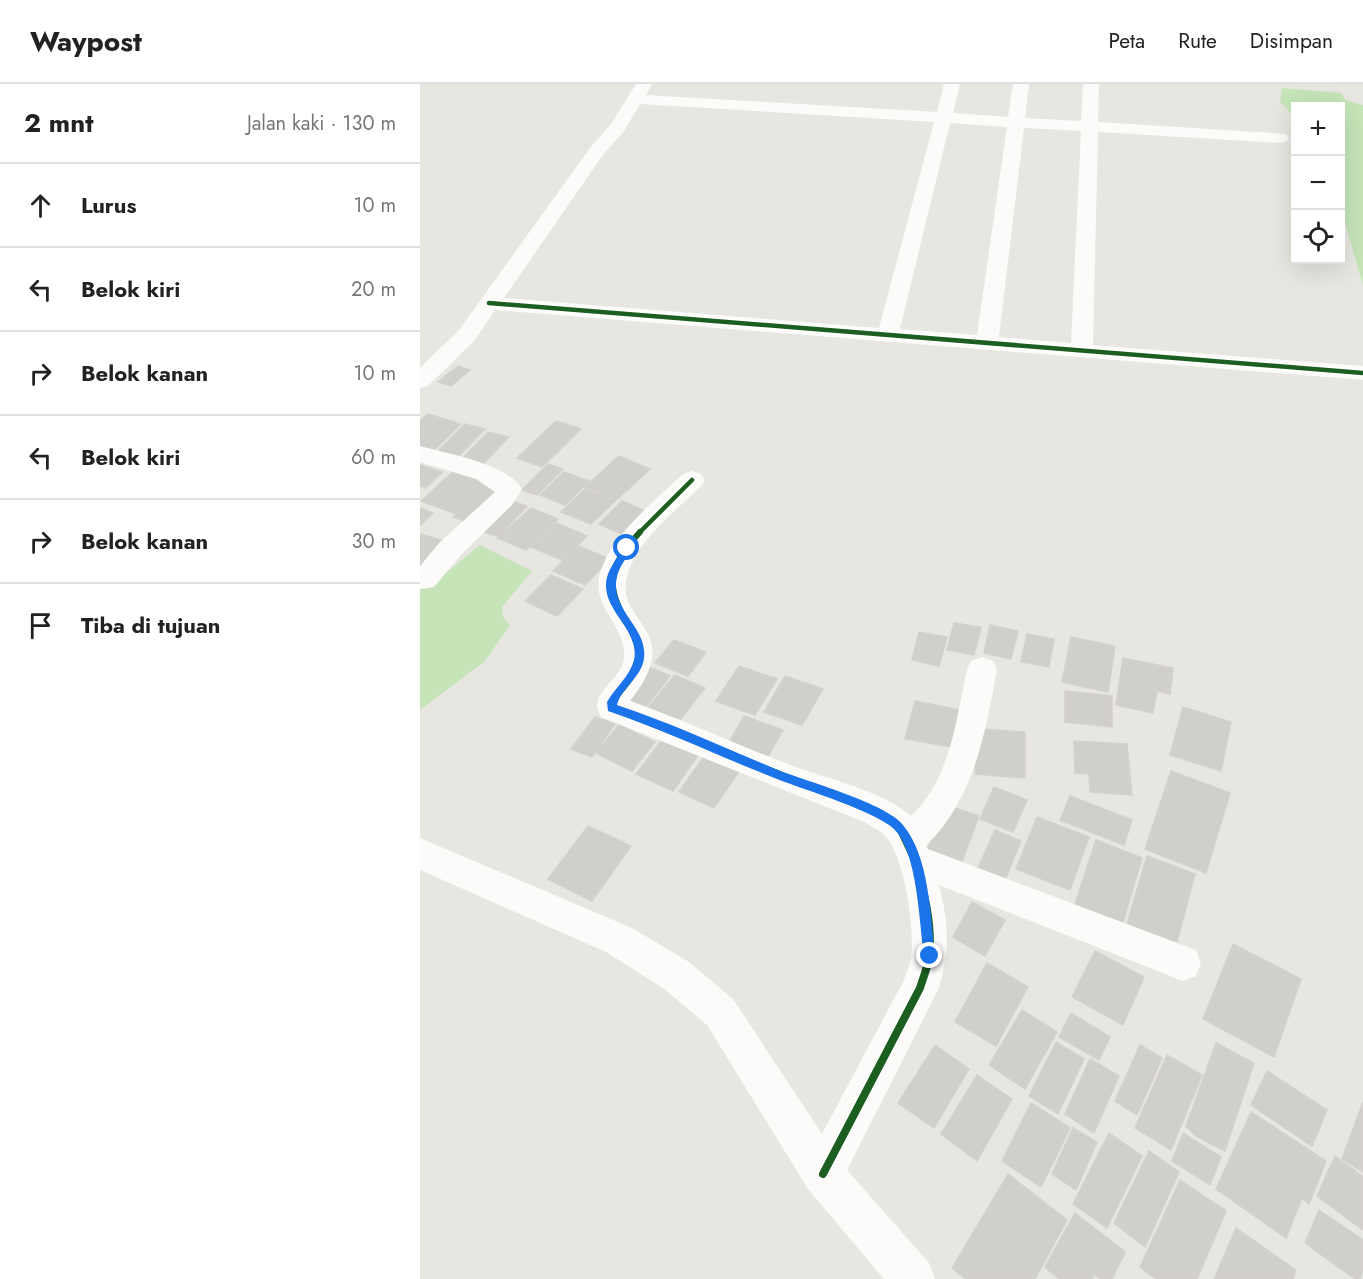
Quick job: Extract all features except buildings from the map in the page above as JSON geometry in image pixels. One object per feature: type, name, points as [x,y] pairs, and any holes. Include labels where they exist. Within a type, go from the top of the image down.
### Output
[{"type":"street","points":[[888,335],[952,84]]},
{"type":"street","points":[[987,343],[1021,84]]},
{"type":"street","points":[[1082,351],[1091,84]]},
{"type":"street","points":[[420,381],[467,335],[640,92],[943,118],[1280,138]]},
{"type":"street","points":[[489,303],[1363,373]]},
{"type":"street","points":[[420,354],[444,356]]},
{"type":"street","points":[[420,454],[485,473],[510,489],[503,499],[450,549],[424,580]]},
{"type":"street","points":[[692,480],[635,539],[622,556],[612,575],[610,590],[615,606],[637,640],[640,657],[636,669],[612,702],[612,708],[654,722],[877,813],[898,826],[912,851],[930,956],[920,988],[823,1174]]},
{"type":"street","points":[[912,851],[949,795],[960,772],[982,669]]},
{"type":"street","points":[[912,851],[1183,963]]},
{"type":"street","points":[[420,854],[619,940],[676,975],[720,1012],[823,1174],[913,1279]]},
{"type":"green space","points":[[1282,88],[1341,93],[1345,100],[1363,105],[1363,286],[1345,222],[1345,102],[1291,102],[1291,113],[1280,102]]},
{"type":"green space","points":[[480,545],[532,571],[502,607],[503,617],[510,625],[485,661],[420,710],[420,589],[426,589]]},
{"type":"cycle path","points":[[489,303],[1363,373]]},
{"type":"cycle path","points":[[692,480],[636,536],[618,562],[613,575],[611,588],[614,600],[638,644],[639,656],[634,673],[612,702],[612,708],[860,805],[889,819],[905,836],[912,851],[923,890],[930,946],[929,958],[920,988],[823,1174]]},
{"type":"route","points":[[627,548],[612,575],[610,590],[615,606],[637,640],[640,657],[636,669],[612,702],[612,708],[654,722],[877,813],[898,826],[917,861],[930,956]]}]
